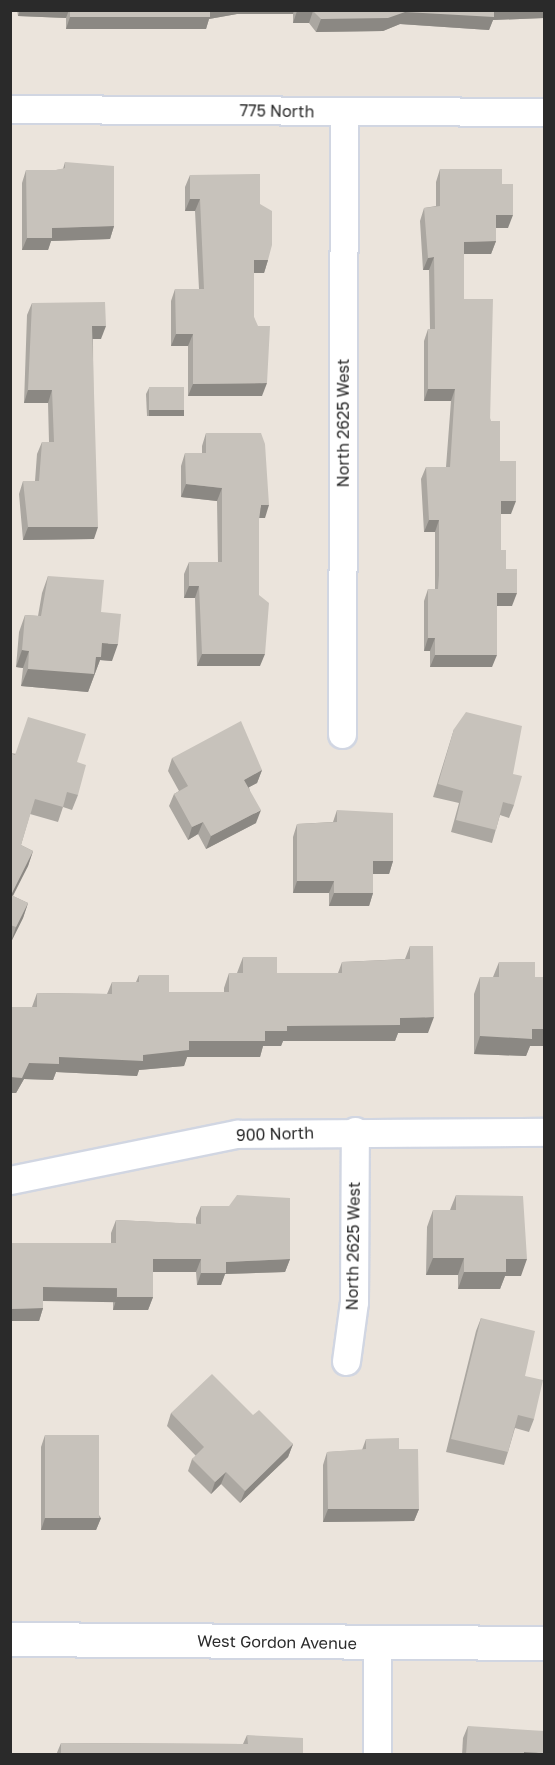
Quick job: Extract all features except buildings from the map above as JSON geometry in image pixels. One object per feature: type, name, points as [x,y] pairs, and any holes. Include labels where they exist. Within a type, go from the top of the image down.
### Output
[{"type":"main road","name":"West Gordon Avenue","points":[[10,1639],[544,1643]]},
{"type":"street","name":"775 North","points":[[10,109],[544,112]]},
{"type":"street","name":"North 2625 West","points":[[342,734],[344,112]]},
{"type":"street","name":"North 2625 West","points":[[346,1360],[354,1302],[355,1131]]},
{"type":"street","name":"900 North","points":[[10,1180],[237,1134],[355,1131],[544,1132]]},
{"type":"street","points":[[376,1643],[377,1755]]}]
